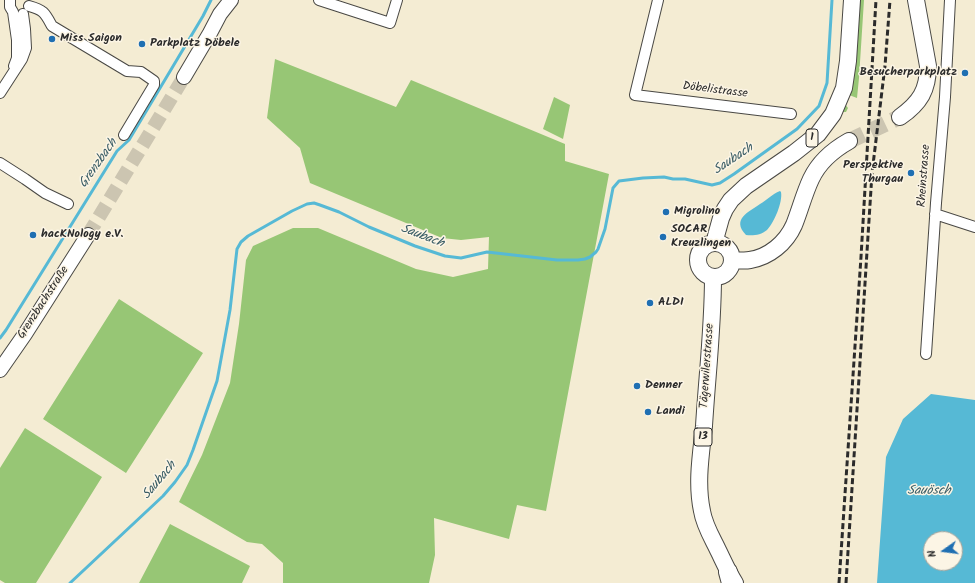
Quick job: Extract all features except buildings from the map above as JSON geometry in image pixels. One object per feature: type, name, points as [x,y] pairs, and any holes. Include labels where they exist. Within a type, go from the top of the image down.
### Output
[{"type":"main road","name":"1","points":[[715,243],[721,218],[731,200],[746,186],[818,134],[833,114],[844,88],[848,61],[852,0]]},
{"type":"main road","points":[[900,117],[912,109],[919,100],[925,88],[928,77],[928,66],[916,0]]},
{"type":"main road","name":"1","points":[[732,260],[758,258],[766,255],[778,247],[788,237],[809,184],[817,169],[826,157],[849,141]]},
{"type":"main road","points":[[715,243],[725,247],[728,250],[732,260],[731,265],[724,274],[718,277],[713,277],[703,272],[700,268],[698,257],[704,247],[715,243]]},
{"type":"main road","name":"Tägerwilerstrasse","points":[[713,277],[709,361],[699,476],[700,498],[702,513],[708,530],[734,580]]},
{"type":"street","points":[[184,77],[210,33],[221,7],[231,0]]},
{"type":"street","points":[[319,0],[390,23],[397,0]]},
{"type":"street","name":"Döbelistrasse","points":[[658,0],[635,95],[791,114]]},
{"type":"street","name":"Rheinstrasse","points":[[926,354],[935,214],[945,97],[950,0]]},
{"type":"street","points":[[8,6],[20,14],[27,7]]},
{"type":"street","points":[[8,6],[17,40],[16,58],[10,76]]},
{"type":"street","points":[[0,93],[22,59],[26,48],[25,29],[27,7]]},
{"type":"street","points":[[27,7],[39,9],[46,15],[52,26],[127,71],[141,72],[154,81],[154,85],[124,134]]},
{"type":"street","points":[[0,163],[45,194],[68,204]]},
{"type":"street","points":[[935,214],[975,227]]},
{"type":"street","name":"Grenzbachstraße","points":[[0,370],[25,334],[88,235]]},
{"type":"green space","points":[[857,0],[864,0],[857,98],[849,95],[845,104],[848,108],[846,112],[842,112]]},
{"type":"green space","points":[[275,59],[396,107],[411,80],[565,144],[565,161],[609,174],[546,511],[517,505],[509,539],[434,518],[435,555],[429,583],[283,583],[283,563],[262,544],[247,542],[179,502],[202,455],[230,383],[239,324],[246,260],[253,246],[293,228],[318,228],[416,269],[453,277],[488,269],[489,237],[461,240],[442,238],[310,183],[300,148],[267,118]]},
{"type":"green space","points":[[554,97],[570,105],[563,139],[543,129]]},
{"type":"green space","points":[[119,299],[203,353],[126,473],[43,419]]},
{"type":"green space","points":[[25,428],[102,477],[36,583],[5,583],[0,580],[0,468]]},
{"type":"green space","points":[[170,524],[250,566],[242,583],[139,583]]},
{"type":"water","points":[[780,191],[781,201],[770,227],[765,232],[760,234],[746,235],[740,225],[743,216]]},
{"type":"water","name":"Sauösch","points":[[931,394],[975,400],[975,583],[877,583],[886,457],[903,419]]},
{"type":"waterway","name":"Grenzbach","points":[[0,338],[117,151],[129,140],[211,0]]},
{"type":"waterway","name":"Saubach","points":[[70,583],[163,496],[187,465],[217,381],[230,310],[237,249],[241,242],[248,236],[292,211],[307,204],[314,203],[339,212],[369,227],[415,246],[445,256],[461,258],[487,252],[557,260],[578,260],[590,257],[598,249],[605,229],[613,188],[619,181],[664,177],[685,179],[712,185],[720,183],[797,129],[819,106],[827,83],[832,0]]},
{"type":"tunnel","points":[[88,235],[184,77]]},
{"type":"tunnel","points":[[849,141],[900,117]]},
{"type":"railway","points":[[839,583],[861,257],[876,0]]},
{"type":"railway","points":[[846,583],[872,173],[885,66],[890,0]]},
{"type":"place","name":"Miss Saigon","points":[[52,39]]},
{"type":"place","name":"Parkplatz Döbele","points":[[142,44]]},
{"type":"place","name":"Besucherparkplatz","points":[[965,73]]},
{"type":"place","name":"Perspektive Thurgau","points":[[911,173]]},
{"type":"place","name":"Migrolino","points":[[666,212]]},
{"type":"place","name":"hacKNology e.V.","points":[[33,235]]},
{"type":"place","name":"SOCAR Kreuzlingen","points":[[663,237]]},
{"type":"place","name":"ALDI","points":[[650,303]]},
{"type":"place","name":"Denner","points":[[637,386]]},
{"type":"place","name":"Landi","points":[[648,412]]}]
